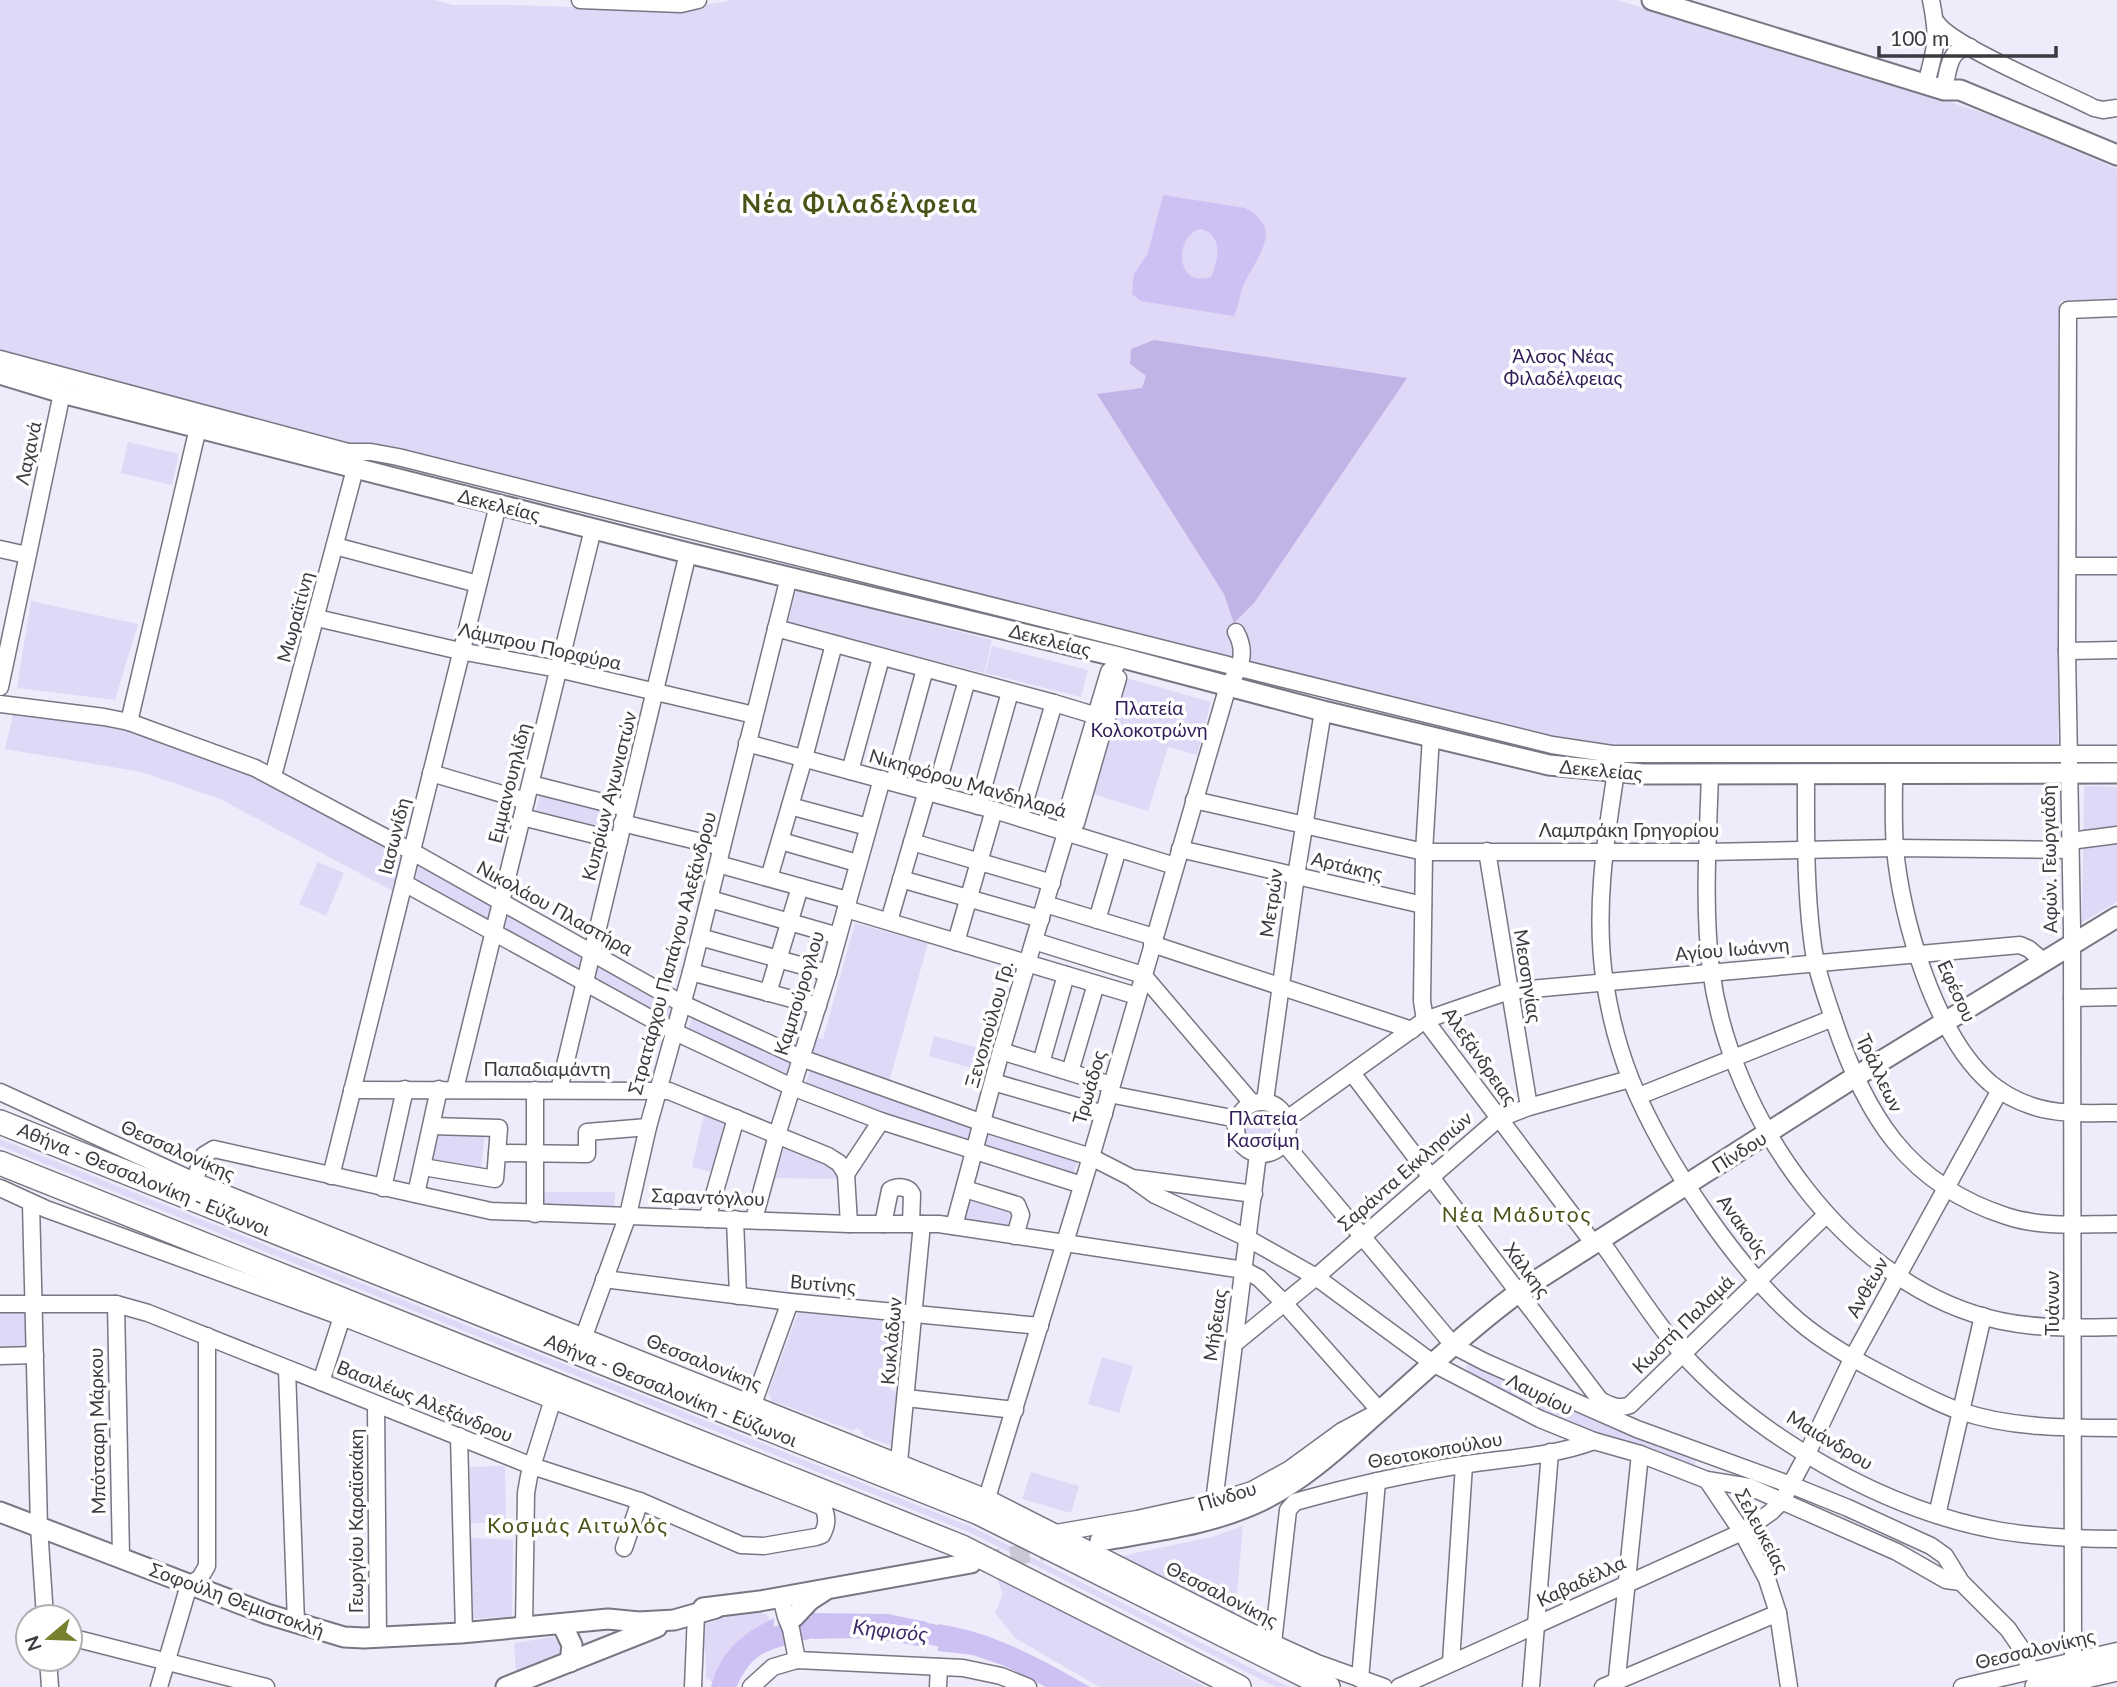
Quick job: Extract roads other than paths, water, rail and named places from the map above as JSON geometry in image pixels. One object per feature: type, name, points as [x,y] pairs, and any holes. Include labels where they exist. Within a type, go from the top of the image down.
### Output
[{"type":"highway","name":"Αθήνα - Θεσσαλονίκη - Εύζωνοι","points":[[0,1122],[983,1506],[1328,1687]]},
{"type":"highway","name":"Αθήνα - Θεσσαλονίκη - Εύζωνοι","points":[[0,1163],[962,1547],[1239,1687]]},
{"type":"highway","points":[[934,1476],[983,1506]]},
{"type":"highway","points":[[2034,1679],[2117,1669]]},
{"type":"main road","points":[[1652,0],[1935,87],[1960,90],[2117,155]]},
{"type":"main road","points":[[1935,87],[1957,99],[2117,164]]},
{"type":"main road","name":"Δεκελείας","points":[[0,374],[62,393],[355,469],[1549,765],[1616,772],[1710,774],[2117,773]]},
{"type":"main road","name":"Πίνδου","points":[[1100,1541],[1208,1520],[1261,1502],[1313,1468],[1518,1293],[1945,1020],[2117,917]]},
{"type":"main road","name":"Σοφούλη Θεμιστοκλή","points":[[0,1513],[189,1585],[335,1635],[378,1638],[464,1633],[608,1619],[636,1611],[716,1608]]},
{"type":"main road","points":[[716,1608],[971,1563]]},
{"type":"main road","points":[[760,1601],[792,1634],[810,1600],[831,1587]]},
{"type":"main road","name":"Σοφούλη Θεμιστοκλή","points":[[608,1619],[639,1622],[674,1620],[716,1608]]},
{"type":"main road","points":[[518,1685],[674,1620]]},
{"type":"main road","points":[[587,1621],[594,1643],[591,1654]]},
{"type":"main road","points":[[562,1624],[572,1645],[570,1662]]},
{"type":"street","points":[[579,0],[681,4],[698,0]]},
{"type":"street","points":[[1931,0],[1937,23],[1935,87]]},
{"type":"street","points":[[1937,23],[1948,34],[1970,47],[2094,108],[2114,109]]},
{"type":"street","points":[[1935,87],[1954,53],[1960,48],[1970,47]]},
{"type":"street","points":[[1936,48],[1954,53]]},
{"type":"street","name":"Αφών. Γεωργιάδη","points":[[2072,944],[2067,651],[2068,310],[2117,308]]},
{"type":"street","points":[[0,359],[348,452],[371,452],[398,457],[1482,729],[1585,752],[2117,754]]},
{"type":"street","name":"Λαχανά","points":[[0,687],[62,393]]},
{"type":"street","points":[[128,722],[198,428]]},
{"type":"street","name":"Μωραϊτίνη","points":[[274,776],[355,469]]},
{"type":"street","name":"Ιασωνίδη","points":[[331,1176],[498,505]]},
{"type":"street","name":"Εμμανουηλίδη","points":[[416,1194],[432,1126],[447,1089],[493,932],[593,529]]},
{"type":"street","points":[[335,546],[478,584]]},
{"type":"street","points":[[0,549],[27,555]]},
{"type":"street","name":"Κυπρίων Αγωνιστών","points":[[559,1090],[688,553]]},
{"type":"street","points":[[2069,566],[2117,566]]},
{"type":"street","name":"Στρατάρχου Παπάγου Αλεξάνδρου","points":[[584,1336],[628,1216],[648,1127],[700,937],[789,577]]},
{"type":"street","name":"Λάμπρου Πορφύρα","points":[[317,618],[460,651],[558,668],[754,715]]},
{"type":"street","points":[[776,628],[1101,718]]},
{"type":"street","points":[[769,878],[834,644]]},
{"type":"street","points":[[2067,651],[2117,650]]},
{"type":"street","points":[[850,771],[881,657]]},
{"type":"street","name":"Ξενoπούλου Γρ.","points":[[954,1226],[1066,834],[1076,823],[1101,718],[1119,676],[1118,660]]},
{"type":"street","name":"Τρωάδος","points":[[983,1506],[1016,1410],[1234,666]]},
{"type":"street","name":"Καμπούρογλου","points":[[754,1219],[777,1135],[828,974],[868,827],[888,780],[926,669]]},
{"type":"street","points":[[889,922],[912,842],[967,680]]},
{"type":"street","points":[[956,942],[979,862],[986,808],[1010,692]]},
{"type":"street","points":[[1020,818],[1054,703]]},
{"type":"street","name":"Νικολάου Πλαστήρα","points":[[0,704],[128,722],[221,754],[274,776],[681,1003],[801,1058],[983,1123],[1091,1157],[1132,1178]]},
{"type":"street","name":"Μετρών","points":[[1259,1102],[1281,987],[1303,825],[1323,710]]},
{"type":"street","name":"Αλεξάνδρειας","points":[[1431,736],[1424,852],[1422,1001],[1425,1020],[1498,1119],[1597,1242]]},
{"type":"street","name":"Νικηφόρου Μανδηλαρά","points":[[747,743],[931,792],[1175,866]]},
{"type":"street","name":"Ανακούς","points":[[1616,772],[1605,851],[1601,922],[1605,982],[1630,1079],[1688,1184],[1719,1231],[1758,1281],[1805,1327],[1852,1359],[1960,1411],[2026,1424],[2117,1428]]},
{"type":"street","points":[[431,773],[524,809],[619,841]]},
{"type":"street","name":"Τράλλεων","points":[[1806,773],[1808,907],[1815,962],[1855,1077],[1882,1128],[1910,1160],[1947,1189],[2006,1216],[2041,1223],[2117,1224]]},
{"type":"street","points":[[1710,774],[1707,852],[1711,972],[1733,1059],[1744,1087],[1793,1171],[1826,1215],[1875,1261],[1897,1276],[1947,1302],[1983,1316],[2035,1326],[2117,1327]]},
{"type":"street","name":"Εφέσου","points":[[1894,774],[1895,848],[1902,895],[1918,955],[1945,1020],[1968,1058],[2000,1090],[2034,1106],[2072,1112],[2117,1112]]},
{"type":"street","points":[[531,784],[722,848]]},
{"type":"street","name":"Λαμπράκη Γρηγορίου","points":[[1194,800],[1424,852],[1707,852],[2070,846],[2117,835]]},
{"type":"street","points":[[790,806],[868,827]]},
{"type":"street","points":[[781,841],[857,863]]},
{"type":"street","points":[[912,842],[1052,883]]},
{"type":"street","points":[[1097,920],[1118,849]]},
{"type":"street","name":"Αρτάκης","points":[[1180,849],[1423,905]]},
{"type":"street","name":"Μεσσηνίας","points":[[1487,851],[1530,1107]]},
{"type":"street","points":[[718,864],[800,887],[889,922],[1137,996]]},
{"type":"street","points":[[901,879],[969,898],[1097,920],[1281,987],[1412,1030]]},
{"type":"street","points":[[404,883],[675,1032],[792,1087],[881,1121],[1082,1185]]},
{"type":"street","points":[[768,993],[800,887]]},
{"type":"street","points":[[709,899],[838,936]]},
{"type":"street","points":[[700,937],[828,974]]},
{"type":"street","points":[[1034,941],[1143,975],[1259,1102],[1279,1107],[1287,1119],[1289,1127],[1284,1143],[1273,1152],[1258,1154],[1242,1145],[1236,1128],[1240,1112],[1259,1102]]},
{"type":"street","name":"Τυάνων","points":[[2072,944],[2073,1661]]},
{"type":"street","name":"Αγίου Ιωάννη","points":[[1287,1119],[1425,1020],[1509,991],[2020,945],[2043,961]]},
{"type":"street","points":[[691,972],[818,1006]]},
{"type":"street","points":[[1041,1063],[1066,975]]},
{"type":"street","points":[[1070,1072],[1096,984]]},
{"type":"street","points":[[2072,998],[2117,997]]},
{"type":"street","points":[[1639,1096],[1833,1018]]},
{"type":"street","points":[[1002,1051],[1070,1072],[1110,1089],[1237,1119]]},
{"type":"street","name":"Χάλκης","points":[[1352,1073],[1600,1400],[1619,1407],[1630,1405]]},
{"type":"street","name":"Σαράντα Εκκλησιών","points":[[1234,1344],[1498,1119],[1530,1107],[1630,1079]]},
{"type":"street","points":[[993,1082],[1104,1114]]},
{"type":"street","points":[[383,1188],[405,1089]]},
{"type":"street","name":"Παπαδιαμάντη","points":[[352,1090],[659,1090],[685,1097],[828,1156],[839,1163],[846,1174]]},
{"type":"street","points":[[535,1090],[535,1214]]},
{"type":"street","name":"Ανθέων","points":[[1780,1504],[1807,1455],[1852,1359],[2000,1090]]},
{"type":"street","name":"Θεσσαλονίκης","points":[[0,1092],[194,1181],[934,1476]]},
{"type":"street","points":[[707,1219],[737,1118]]},
{"type":"street","points":[[849,1224],[846,1174],[881,1121]]},
{"type":"street","points":[[423,1167],[495,1179],[499,1128],[432,1126]]},
{"type":"street","points":[[497,1153],[587,1154],[587,1132],[648,1127]]},
{"type":"street","points":[[1284,1143],[1454,1346]]},
{"type":"street","name":"Σαραντόγλου","points":[[194,1181],[204,1155],[214,1149],[491,1211],[954,1226],[1244,1270]]},
{"type":"street","name":"Μήδειας","points":[[1214,1502],[1258,1154]]},
{"type":"street","points":[[1132,1178],[1254,1194]]},
{"type":"street","name":"Λαυρίου","points":[[1132,1178],[1155,1195],[1247,1238],[1316,1276],[1434,1364],[1540,1419],[1594,1441],[1640,1454],[1707,1480],[1750,1487],[1780,1504],[1897,1552],[1946,1580],[1961,1582]]},
{"type":"street","points":[[0,1188],[32,1203],[342,1317],[553,1399],[526,1493],[524,1628]]},
{"type":"street","name":"Κυκλάδων","points":[[883,1224],[890,1190],[908,1189],[912,1194],[916,1224],[915,1314],[899,1462]]},
{"type":"street","points":[[965,1189],[1017,1205],[1021,1211],[1015,1236]]},
{"type":"street","points":[[32,1203],[39,1527],[44,1603]]},
{"type":"street","name":"Κωστή Παλαμά","points":[[1630,1405],[1826,1215]]},
{"type":"street","points":[[735,1219],[738,1297]]},
{"type":"street","name":"Μαιάνδρου","points":[[1597,1242],[1682,1353],[1730,1400],[1807,1455],[1869,1488],[1937,1515],[2000,1531],[2073,1539],[2117,1539]]},
{"type":"street","points":[[1244,1270],[1259,1278],[1284,1303],[1380,1411]]},
{"type":"street","name":"Βυτίνης","points":[[604,1279],[738,1297],[1040,1326]]},
{"type":"street","points":[[753,1404],[789,1302]]},
{"type":"street","name":"Βασιλέως Αλεξάνδρου","points":[[0,1304],[116,1304],[148,1313],[532,1466],[640,1502],[741,1545],[764,1546],[822,1535],[828,1518],[823,1507],[553,1399]]},
{"type":"street","name":"Μπότσαρη Μάρκου","points":[[116,1304],[121,1557]]},
{"type":"street","points":[[1937,1515],[1983,1316]]},
{"type":"street","points":[[321,1382],[342,1317]]},
{"type":"street","points":[[159,1687],[189,1585],[200,1578],[207,1566],[207,1336]]},
{"type":"street","name":"Λαυρίου","points":[[1454,1346],[1637,1429],[1793,1479],[1931,1546],[1945,1556],[1961,1582],[2008,1629],[2023,1651],[2034,1679]]},
{"type":"street","points":[[0,1356],[35,1355]]},
{"type":"street","points":[[287,1369],[296,1623]]},
{"type":"street","points":[[906,1398],[1016,1410]]},
{"type":"street","name":"Γεωργίου Καραϊσκάκη","points":[[376,1404],[378,1638]]},
{"type":"street","name":"Πίνδου","points":[[1056,1533],[1214,1502],[1265,1484],[1342,1431],[1380,1411]]},
{"type":"street","points":[[459,1436],[464,1633]]},
{"type":"street","name":"Θεοτοκοπούλου","points":[[1273,1643],[1288,1510],[1295,1502],[1377,1481],[1578,1447],[1594,1441]]},
{"type":"street","points":[[1531,1687],[1550,1452]]},
{"type":"street","points":[[1612,1685],[1628,1582],[1640,1454]]},
{"type":"street","points":[[1451,1662],[1464,1465]]},
{"type":"street","name":"Σελευκείας","points":[[1707,1480],[1742,1532],[1767,1579],[1777,1613],[1789,1687]]},
{"type":"street","points":[[1360,1679],[1377,1481]]},
{"type":"street","points":[[624,1548],[640,1502]]},
{"type":"street","name":"Καβαδέλλα","points":[[1399,1687],[1742,1532],[1780,1504]]},
{"type":"street","name":"Θεσσαλονίκης","points":[[983,1506],[1056,1533],[1273,1643],[1384,1687]]},
{"type":"street","points":[[751,1687],[773,1667],[792,1634],[786,1596]]},
{"type":"street","points":[[1612,1685],[1777,1613]]},
{"type":"street","points":[[693,1687],[696,1614]]},
{"type":"street","points":[[792,1634],[939,1667],[984,1671],[1028,1687]]},
{"type":"street","points":[[84,1641],[265,1687]]},
{"type":"street","name":"Θεσσαλονίκης","points":[[1962,1687],[2034,1679],[2073,1661],[2117,1651]]},
{"type":"street","points":[[938,1687],[939,1667]]},
{"type":"water","points":[[1163,195],[1245,208],[1257,216],[1264,225],[1266,234],[1261,253],[1242,288],[1234,316],[1141,301],[1132,294],[1134,274],[1148,253]],"holes":[[[1202,229],[1209,232],[1216,243],[1216,263],[1211,277],[1199,279],[1184,268],[1183,249],[1193,232]]]},
{"type":"water","points":[[811,1613],[888,1614],[927,1622],[926,1648],[870,1639],[813,1639]]},
{"type":"water","points":[[774,1618],[773,1646],[751,1664],[735,1687],[711,1687],[720,1664],[734,1645],[752,1630]]},
{"type":"water","points":[[939,1624],[999,1641],[1036,1657],[1090,1687],[1046,1687],[1005,1666],[973,1655],[938,1651]]},
{"type":"waterway","name":"Κηφισός","points":[[725,1687],[740,1659],[753,1647],[795,1632],[838,1625]]},
{"type":"waterway","name":"Κηφισός","points":[[898,1628],[966,1641]]},
{"type":"tunnel","points":[[982,1561],[1060,1548]]},
{"type":"district","name":"Νέα Φιλαδέλφεια","points":[[860,204]]},
{"type":"district","name":"Νέα Μάδυτος","points":[[1517,1215]]},
{"type":"district","name":"Κοσμάς Αιτωλός","points":[[578,1526]]},
{"type":"park label","name":"Άλσος Νέας Φιλαδέλφειας","points":[[1563,367]]},
{"type":"park label","name":"Πλατεία Κολοκοτρώνη","points":[[1149,719]]},
{"type":"park label","name":"Πλατεία Κασσίμη","points":[[1263,1129]]}]
